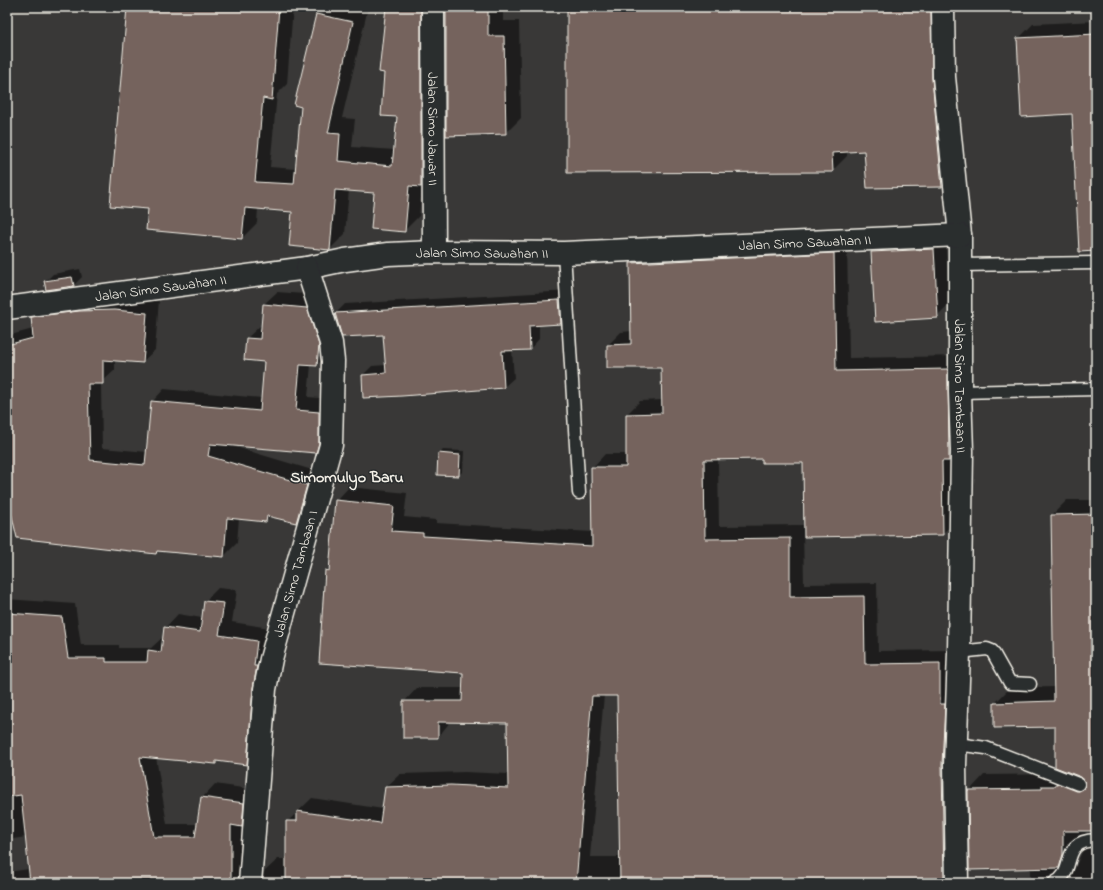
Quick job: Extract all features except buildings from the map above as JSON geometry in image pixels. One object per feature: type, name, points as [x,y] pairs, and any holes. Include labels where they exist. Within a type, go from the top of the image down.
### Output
[{"type":"street","name":"Jalan Simo Jawar II","points":[[433,7],[434,252]]},
{"type":"street","name":"Jalan Simo Tambaan II","points":[[943,7],[944,77],[960,235],[960,392],[962,451],[957,744],[955,765],[957,883]]},
{"type":"street","name":"Jalan Simo Sawahan II","points":[[7,308],[306,268],[345,260],[388,254],[434,252],[564,253],[960,235]]},
{"type":"street","name":"Jalan Simo Tambaan I","points":[[250,883],[265,689],[271,659],[331,445],[333,361],[331,343],[306,268]]},
{"type":"lane","points":[[564,253],[578,493]]},
{"type":"lane","points":[[960,265],[1096,263]]},
{"type":"lane","points":[[960,392],[1096,389]]},
{"type":"lane","points":[[959,652],[987,649],[992,651],[1010,683],[1030,684]]},
{"type":"lane","points":[[957,744],[986,748],[1078,784]]},
{"type":"lane","points":[[1054,883],[1066,873],[1071,851],[1079,844],[1096,840]]},
{"type":"district","name":"Simomulyo Baru","points":[[347,476]]}]
